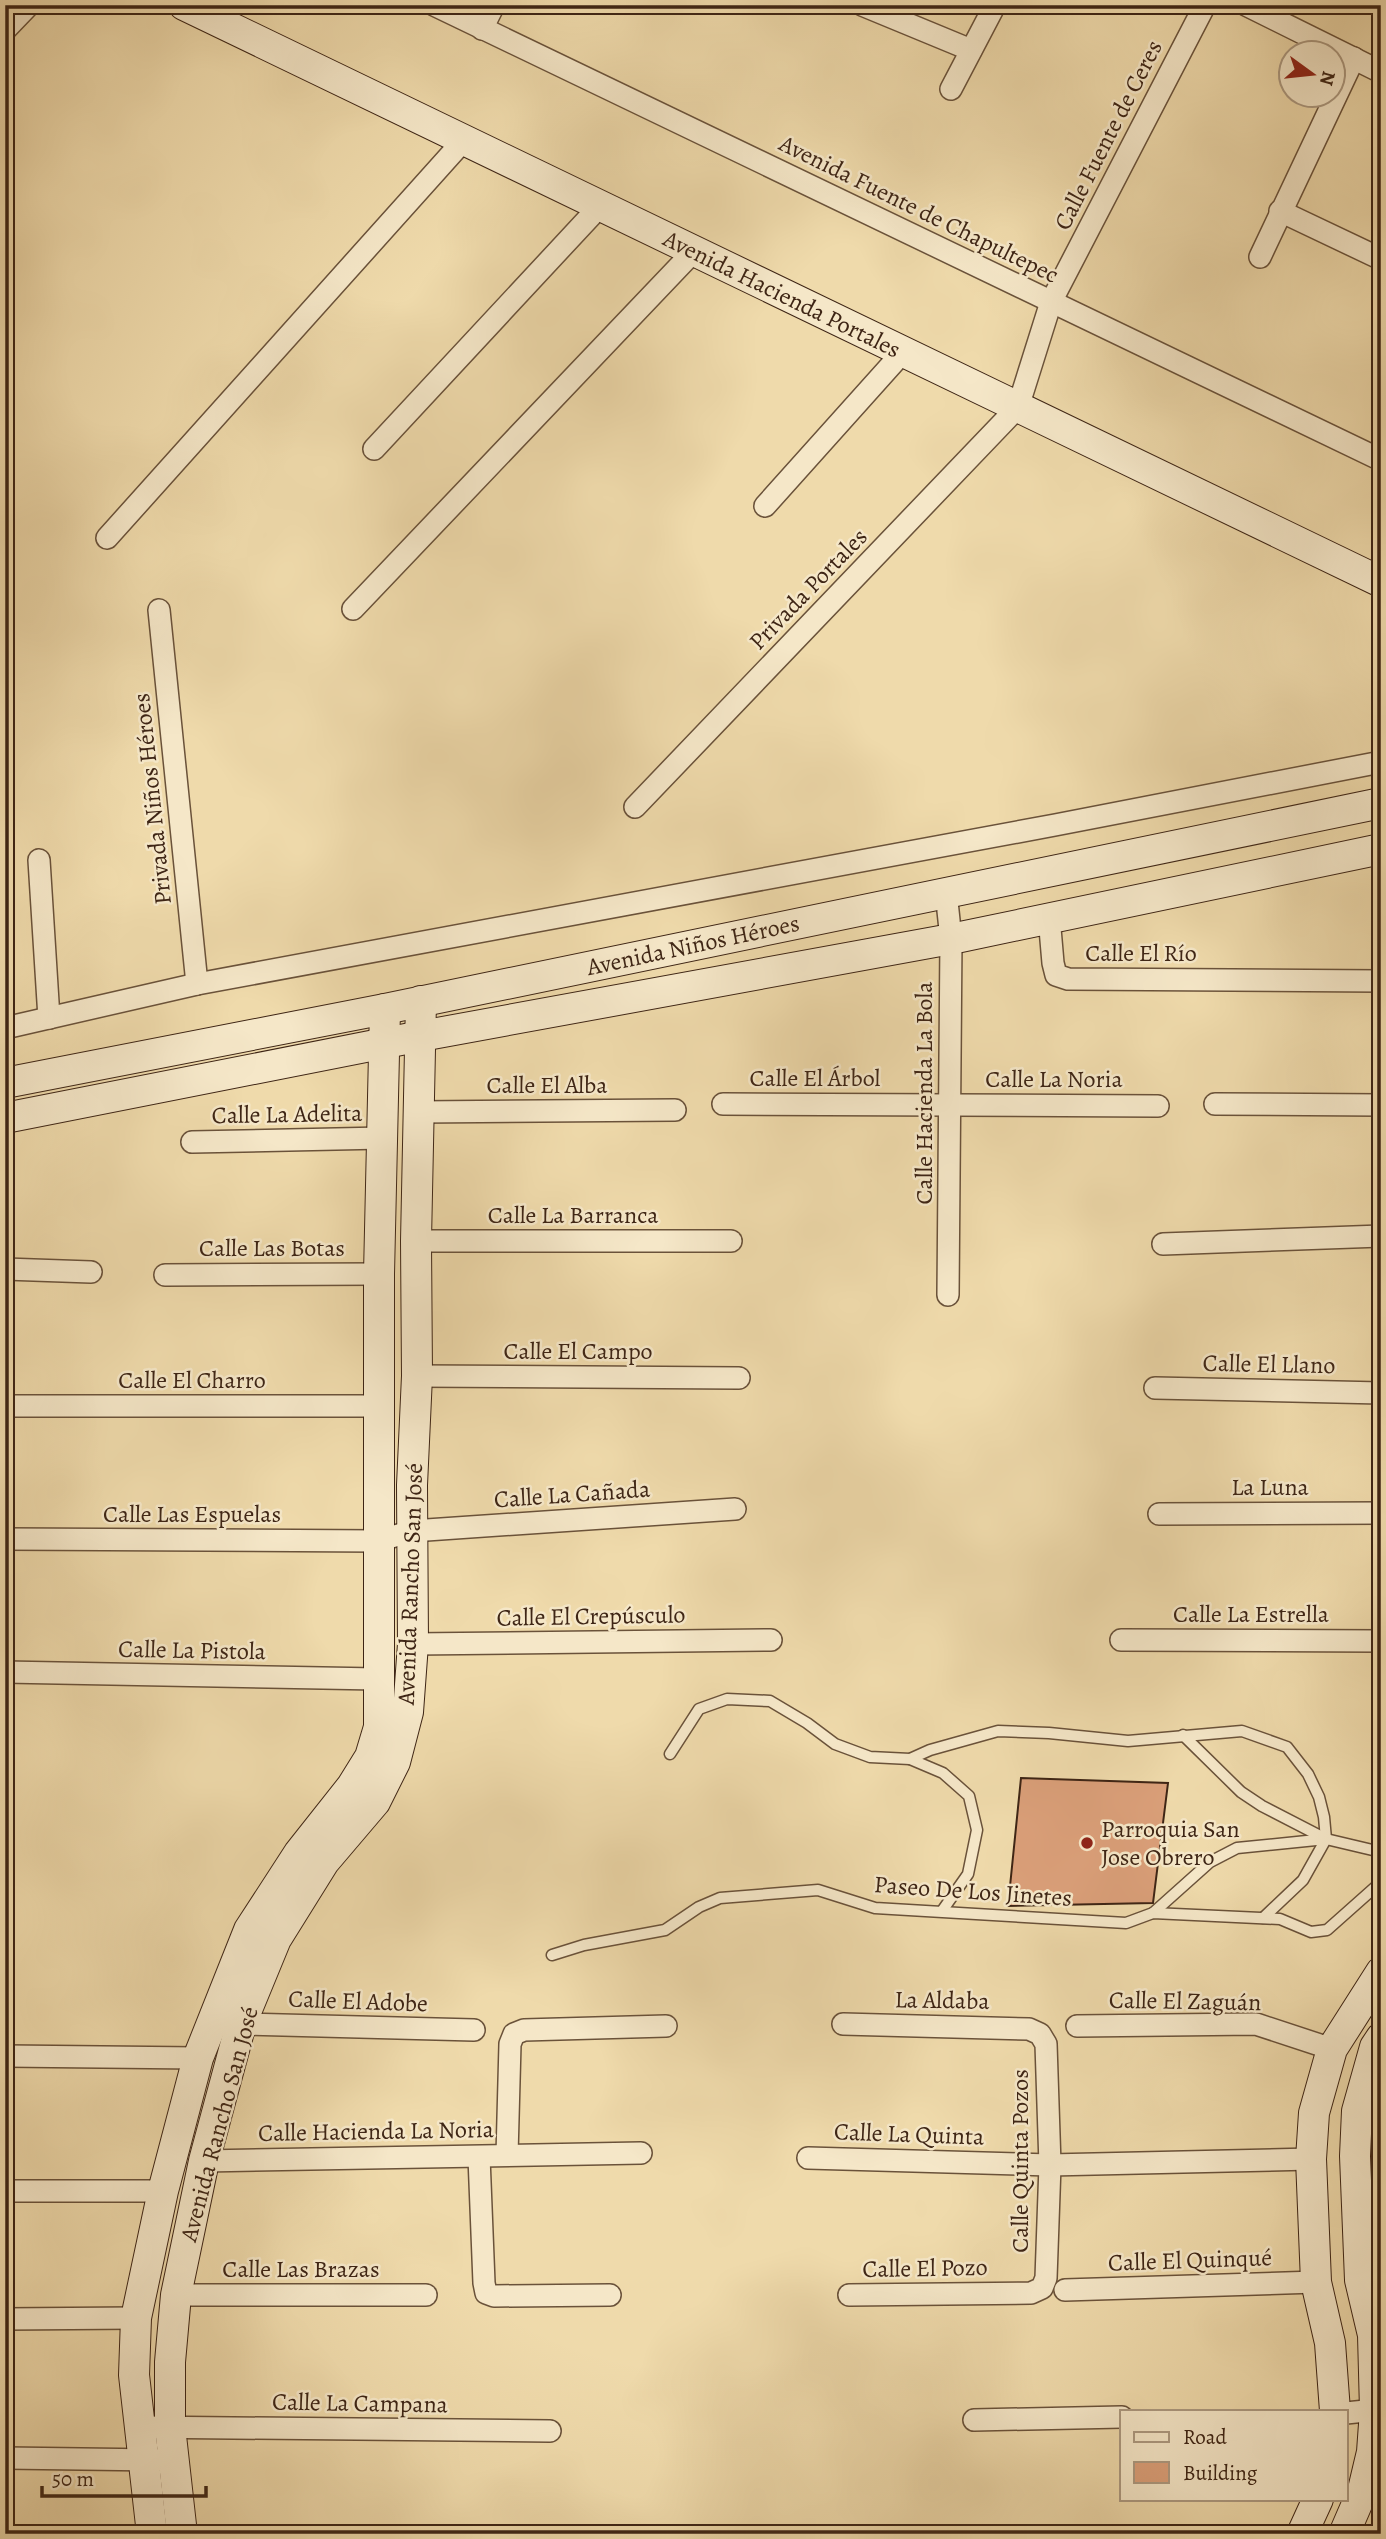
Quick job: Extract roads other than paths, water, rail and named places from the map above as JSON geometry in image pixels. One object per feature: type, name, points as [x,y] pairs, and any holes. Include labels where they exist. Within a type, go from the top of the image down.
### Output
[{"type":"street","points":[[5,30],[29,5]]},
{"type":"street","name":"Avenida Hacienda Portales","points":[[184,5],[1381,582]]},
{"type":"street","name":"Avenida Fuente de Chapultepec","points":[[434,5],[1381,460]]},
{"type":"street","points":[[482,29],[494,5]]},
{"type":"street","points":[[862,5],[971,50]]},
{"type":"street","points":[[951,89],[995,5]]},
{"type":"street","name":"Calle Fuente de Ceres","points":[[1018,407],[1051,302],[1205,5]]},
{"type":"street","points":[[1246,5],[1381,72]]},
{"type":"street","points":[[1259,257],[1354,58]]},
{"type":"street","points":[[107,538],[464,141]]},
{"type":"street","points":[[374,449],[600,206]]},
{"type":"street","points":[[1280,211],[1381,259]]},
{"type":"street","points":[[353,609],[694,251]]},
{"type":"street","points":[[765,506],[904,352]]},
{"type":"street","name":"Privada Portales","points":[[635,807],[1018,407]]},
{"type":"street","name":"Privada Niños Héroes","points":[[159,610],[197,984]]},
{"type":"street","points":[[5,1028],[197,984],[1381,762]]},
{"type":"street","name":"Avenida Niños Héroes","points":[[5,1083],[386,1009],[1381,803]]},
{"type":"street","name":"Avenida Niños Héroes","points":[[5,1118],[421,1036],[951,939],[1381,849]]},
{"type":"street","points":[[39,860],[49,1018]]},
{"type":"street","name":"Calle Hacienda La Bola","points":[[946,892],[951,939],[948,1295]]},
{"type":"street","name":"Calle El Río","points":[[1049,917],[1052,963],[1056,975],[1068,979],[1381,981]]},
{"type":"street","name":"Avenida Rancho San José","points":[[183,2534],[170,2427],[170,2362],[176,2295],[204,2161],[241,2024],[276,1939],[324,1862],[375,1802],[395,1762],[408,1712],[413,1644],[412,1531],[417,1376],[416,1241],[421,1001]]},
{"type":"street","name":"Avenida Rancho San José","points":[[152,2534],[134,2375],[136,2318],[163,2191],[198,2058],[249,1930],[299,1853],[352,1786],[370,1757],[379,1727],[379,1274],[386,1009]]},
{"type":"street","name":"Calle El Árbol","points":[[723,1104],[950,1105]]},
{"type":"street","points":[[1215,1104],[1381,1105]]},
{"type":"street","name":"Calle La Noria","points":[[950,1105],[1158,1106]]},
{"type":"street","name":"Calle El Alba","points":[[419,1112],[675,1110]]},
{"type":"street","name":"Calle La Adelita","points":[[192,1142],[383,1138]]},
{"type":"street","points":[[1163,1244],[1381,1236]]},
{"type":"street","name":"Calle La Barranca","points":[[416,1241],[731,1241]]},
{"type":"street","points":[[5,1269],[91,1272]]},
{"type":"street","name":"Calle Las Botas","points":[[164,1275],[379,1274]]},
{"type":"street","name":"Calle El Campo","points":[[417,1376],[739,1378]]},
{"type":"street","name":"Calle El Llano","points":[[1155,1388],[1381,1393]]},
{"type":"street","name":"Calle El Charro","points":[[5,1406],[378,1406]]},
{"type":"street","name":"Calle La Cañada","points":[[378,1541],[412,1531],[735,1509]]},
{"type":"street","name":"La Luna","points":[[1159,1514],[1381,1513]]},
{"type":"street","name":"Calle Las Espuelas","points":[[5,1539],[378,1541]]},
{"type":"street","name":"Calle El Crepúsculo","points":[[413,1644],[771,1640]]},
{"type":"street","name":"Calle La Estrella","points":[[1121,1640],[1381,1641]]},
{"type":"street","name":"Calle La Pistola","points":[[5,1672],[377,1679]]},
{"type":"street","points":[[1335,2410],[1331,2353],[1317,2282],[1311,2159],[1314,2113],[1332,2049],[1381,1972]]},
{"type":"street","name":"Calle El Adobe","points":[[241,2024],[474,2030]]},
{"type":"street","name":"La Aldaba","points":[[842,2024],[1029,2029],[1040,2034]]},
{"type":"street","name":"Calle El Zaguán","points":[[1077,2026],[1256,2024],[1332,2049]]},
{"type":"street","points":[[507,2155],[510,2044],[514,2034],[524,2030],[666,2026]]},
{"type":"street","name":"Calle Quinta Pozos","points":[[1040,2034],[1046,2044],[1050,2165],[1046,2278],[1042,2288]]},
{"type":"street","points":[[1344,2534],[1377,2452],[1375,2352],[1360,2280],[1368,2191],[1355,2156],[1357,2111],[1375,2047],[1381,2038]]},
{"type":"street","points":[[5,2056],[198,2058]]},
{"type":"street","name":"Calle Hacienda La Noria","points":[[204,2161],[641,2153]]},
{"type":"street","points":[[479,2157],[486,2292],[494,2296],[610,2295]]},
{"type":"street","name":"Calle La Quinta","points":[[808,2158],[1050,2165],[1311,2159]]},
{"type":"street","points":[[5,2191],[163,2191]]},
{"type":"street","name":"Calle El Quinqué","points":[[1065,2290],[1317,2282]]},
{"type":"street","name":"Calle El Pozo","points":[[849,2295],[1031,2293],[1042,2288]]},
{"type":"street","name":"Calle Las Brazas","points":[[176,2295],[425,2295]]},
{"type":"street","points":[[5,2319],[136,2318]]},
{"type":"street","points":[[1331,2353],[1375,2352]]},
{"type":"street","points":[[1348,2413],[1375,2410]]},
{"type":"street","points":[[974,2420],[1120,2417]]},
{"type":"street","name":"Calle La Campana","points":[[139,2427],[550,2431]]},
{"type":"street","points":[[5,2458],[143,2461],[174,2459]]},
{"type":"street","points":[[1303,2534],[1318,2500]]},
{"type":"lane","points":[[670,1754],[699,1710],[727,1699],[771,1701],[835,1744],[870,1757],[910,1759],[943,1773],[969,1796],[977,1830],[968,1874],[942,1911]]},
{"type":"lane","points":[[910,1759],[930,1749],[998,1731],[1128,1741],[1242,1731],[1287,1747],[1308,1774],[1319,1797],[1326,1839],[1303,1880],[1263,1918]]},
{"type":"lane","points":[[1183,1735],[1241,1792],[1262,1807],[1326,1839],[1381,1852]]},
{"type":"lane","points":[[1153,1913],[1210,1862],[1237,1848],[1326,1839]]},
{"type":"lane","name":"Paseo De Los Jinetes","points":[[552,1955],[584,1945],[665,1930],[699,1907],[720,1898],[818,1890],[875,1908],[1126,1923],[1153,1913],[1263,1918],[1280,1919],[1311,1931],[1327,1930],[1381,1881]]},
{"type":"place","name":"Parroquia San Jose Obrero","points":[[1087,1843]]}]
